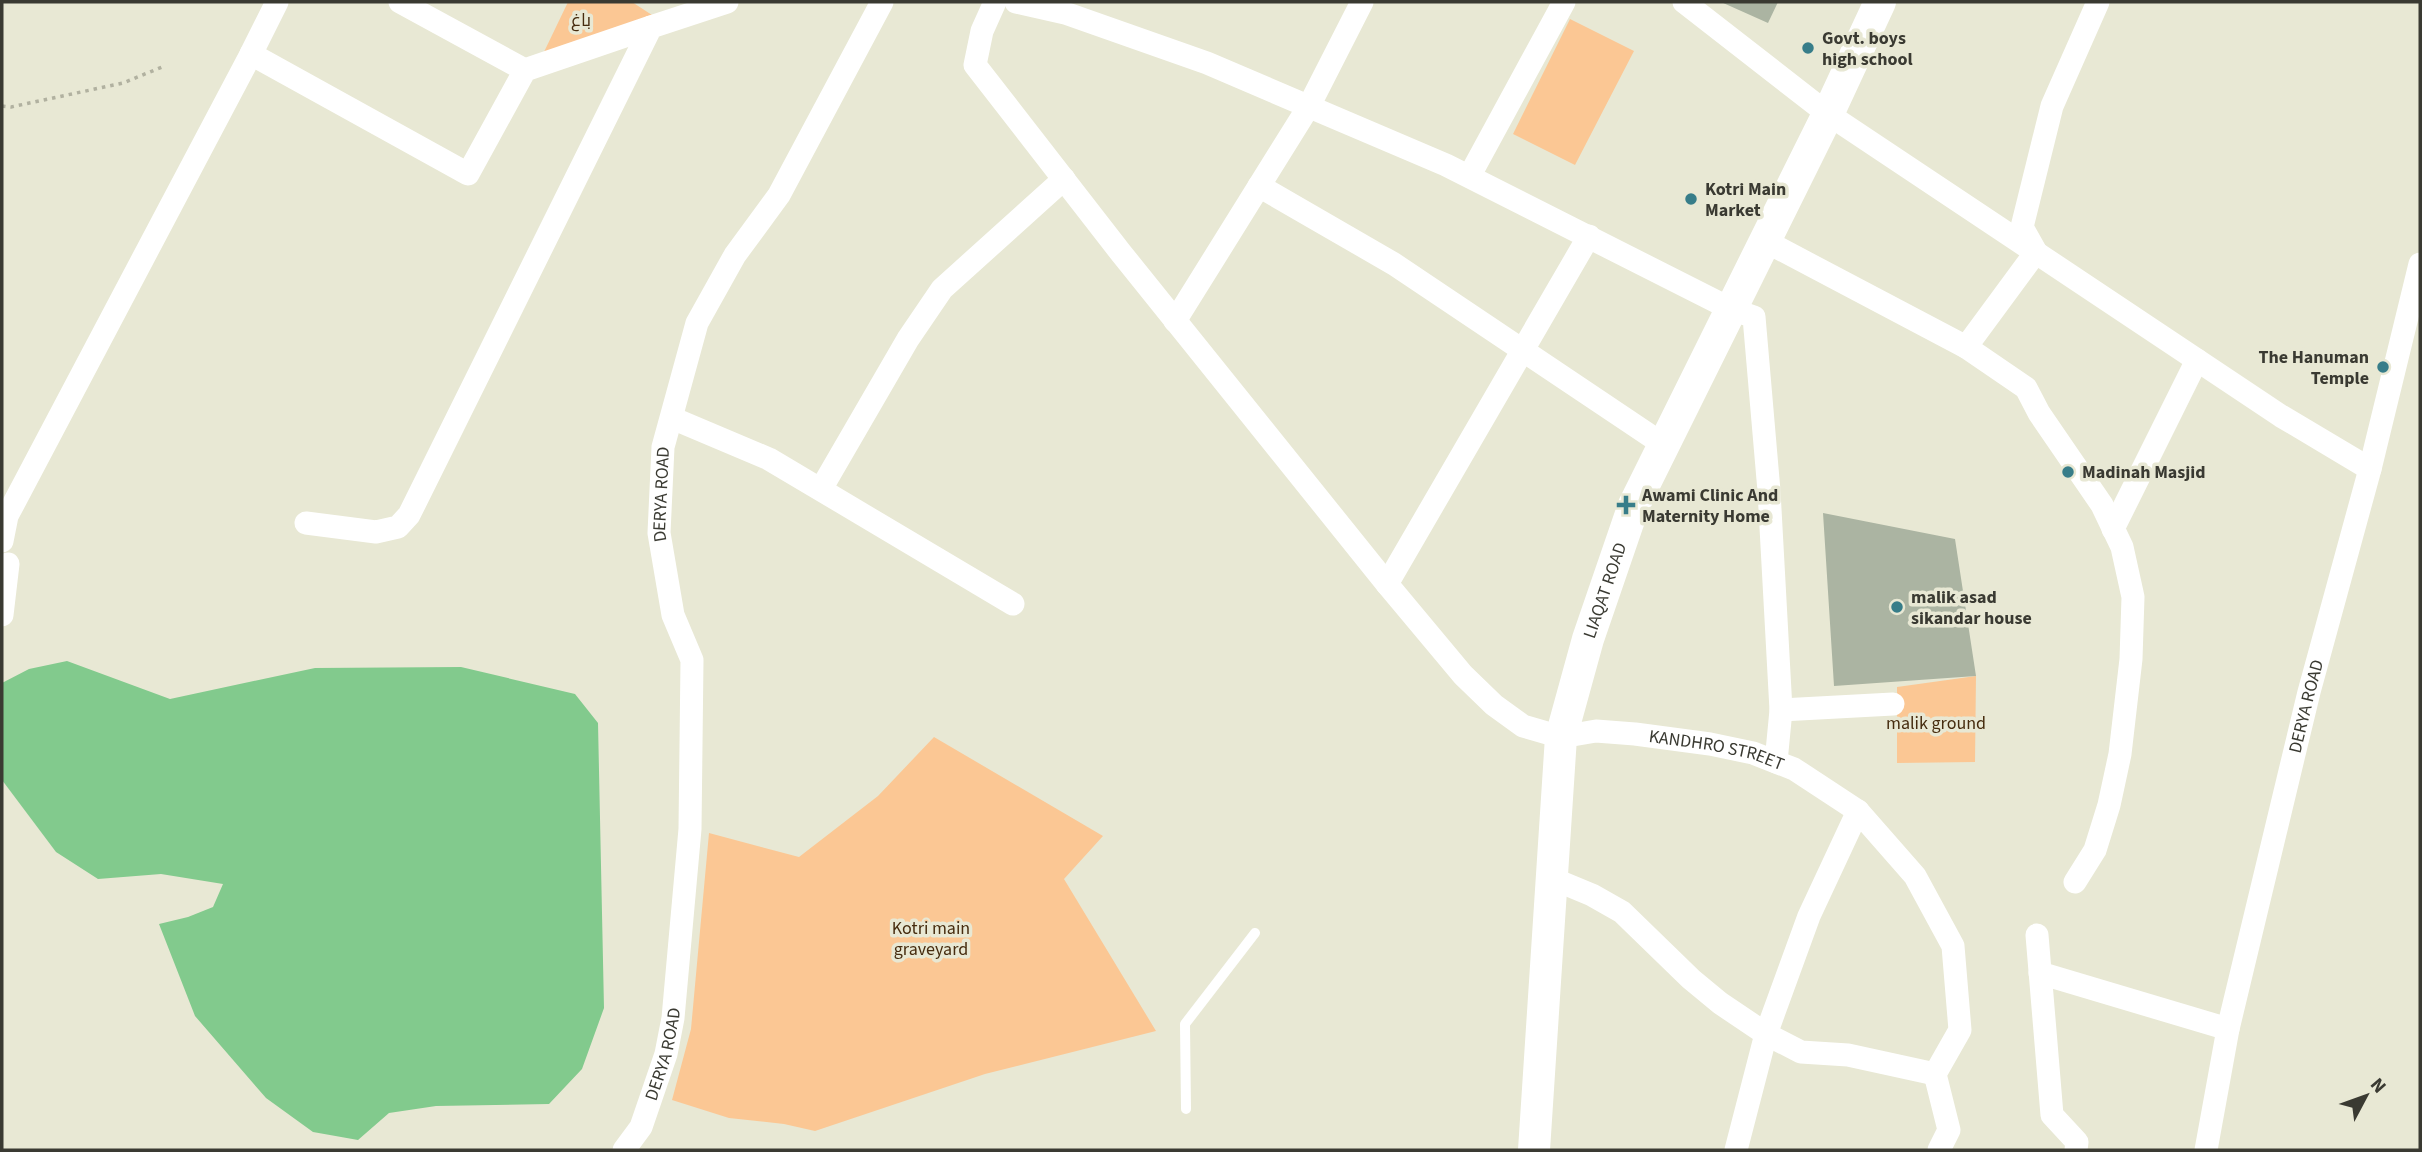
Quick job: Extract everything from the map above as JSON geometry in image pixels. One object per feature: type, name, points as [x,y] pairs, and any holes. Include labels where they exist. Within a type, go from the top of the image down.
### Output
[{"type":"street","points":[[2,541],[7,516],[277,2]]},
{"type":"street","points":[[400,2],[525,70]]},
{"type":"street","points":[[251,54],[468,174],[525,70],[727,2]]},
{"type":"street","name":"DERYA ROAD","points":[[624,1150],[641,1127],[669,1042],[690,829],[692,660],[673,615],[659,533],[663,447],[697,323],[735,254],[779,194],[882,2]]},
{"type":"street","points":[[995,2],[982,31],[975,65],[1175,321],[1463,675],[1494,705],[1523,726],[1560,737]]},
{"type":"street","points":[[1175,321],[1309,106],[1362,2]]},
{"type":"street","points":[[1470,175],[1564,2]]},
{"type":"street","points":[[1684,2],[1828,114],[2281,416],[2370,469]]},
{"type":"street","name":"LIAQAT ROAD","points":[[1534,1150],[1560,737],[1588,639],[1634,505],[1828,114],[1880,2]]},
{"type":"street","points":[[2036,252],[2022,227],[2040,145],[2052,106],[2098,2]]},
{"type":"street","points":[[1027,3],[1065,13],[1207,63],[1470,175],[1731,309],[1754,317],[1769,491],[1781,710],[1776,762]]},
{"type":"street","points":[[306,523],[376,532],[398,527],[409,515],[651,27]]},
{"type":"street","points":[[821,489],[908,339],[942,289],[1064,179]]},
{"type":"street","points":[[1259,186],[1394,264],[1664,444]]},
{"type":"street","points":[[1387,584],[1589,236]]},
{"type":"street","points":[[1765,241],[1966,347],[2026,388],[2039,413],[2102,505],[2122,547],[2133,597],[2131,659],[2120,754],[2109,805],[2095,850],[2075,882]]},
{"type":"street","points":[[1966,347],[2036,252]]},
{"type":"street","name":"DERYA ROAD","points":[[2206,1150],[2228,1028],[2309,692],[2370,469],[2420,264]]},
{"type":"street","points":[[2113,529],[2197,360]]},
{"type":"street","points":[[673,418],[769,459],[1013,604]]},
{"type":"street","points":[[2,615],[8,564]]},
{"type":"street","points":[[1781,710],[1893,704]]},
{"type":"street","name":"KANDHRO STREET","points":[[1560,737],[1596,731],[1658,736],[1753,753],[1794,769],[1858,811],[1915,876],[1953,946],[1959,1030],[1935,1073]]},
{"type":"street","points":[[1736,1150],[1766,1034],[1810,916],[1858,811]]},
{"type":"street","points":[[1551,878],[1592,895],[1622,912],[1690,979],[1766,1034],[1801,1052],[1848,1055],[1935,1073],[1949,1130],[1939,1150]]},
{"type":"street","points":[[2037,935],[2052,1115],[2077,1142],[2076,1150]]},
{"type":"street","points":[[2040,972],[2228,1028]]},
{"type":"lane","points":[[1186,1108],[1185,1024],[1255,933]]},
{"type":"path","points":[[2,106],[11,107],[123,83],[162,67]]},
{"type":"green space","name":"باغ","points":[[568,2],[632,2],[652,15],[543,54]]},
{"type":"green space","points":[[1570,19],[1634,51],[1575,165],[1513,134]]},
{"type":"green space","name":"malik ground","points":[[1976,676],[1975,762],[1897,763],[1897,687]]},
{"type":"green space","name":"Kotri main graveyard","points":[[934,737],[1103,836],[1064,879],[1156,1031],[985,1074],[815,1131],[784,1124],[729,1118],[672,1100],[691,1029],[709,833],[799,857],[878,796]]},
{"type":"shaded area","points":[[67,661],[170,699],[315,668],[461,667],[575,694],[598,723],[604,1008],[582,1069],[549,1104],[436,1106],[389,1113],[358,1140],[313,1132],[266,1098],[195,1016],[159,924],[213,907],[223,884],[161,874],[98,879],[56,852],[2,780],[2,683],[29,669]]},
{"type":"building","points":[[1721,2],[1778,2],[1768,23]]},
{"type":"building","name":"malik asad sikandar house","points":[[1823,513],[1955,539],[1976,676],[1834,686]]},
{"type":"place","name":"Govt. boys high school","points":[[1808,48]]},
{"type":"place","name":"Kotri Main Market","points":[[1691,199]]},
{"type":"place","name":"The Hanuman Temple","points":[[2383,367]]},
{"type":"place","name":"Madinah Masjid","points":[[2068,472]]},
{"type":"place","name":"Awami Clinic And Maternity Home","points":[[1626,505]]},
{"type":"place","name":"malik asad sikandar house","points":[[1897,607]]}]
